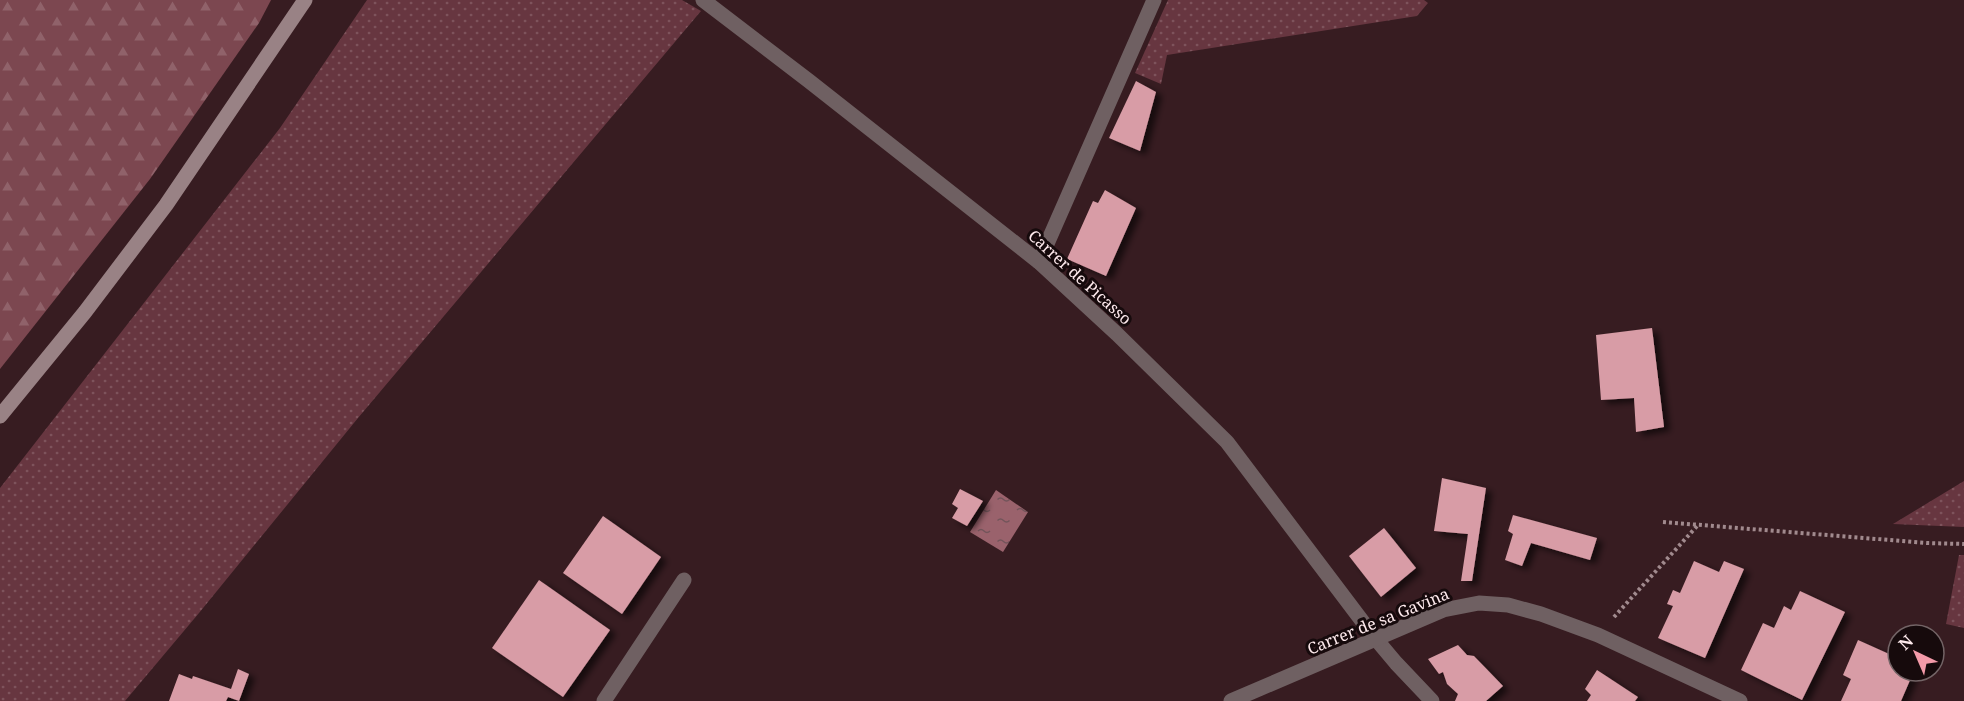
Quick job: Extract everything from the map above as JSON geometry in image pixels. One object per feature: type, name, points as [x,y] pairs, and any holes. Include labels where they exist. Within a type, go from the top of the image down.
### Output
[{"type":"main road","points":[[0,416],[85,312],[166,205],[306,0]]},
{"type":"street","name":"Carrer de Picasso","points":[[703,0],[1039,262],[1117,334],[1227,442],[1395,663],[1432,701]]},
{"type":"street","points":[[1039,262],[1148,4]]},
{"type":"street","points":[[604,701],[684,580]]},
{"type":"street","name":"Carrer de sa Gavina","points":[[1231,701],[1443,610],[1479,603],[1508,605],[1541,614],[1598,635],[1740,701]]},
{"type":"path","points":[[1663,522],[1964,544]]},
{"type":"path","points":[[1598,635],[1698,525]]},
{"type":"shaded area","points":[[367,0],[682,0],[701,11],[358,418],[125,701],[0,701],[0,488],[280,128]]},
{"type":"shaded area","points":[[1168,0],[1424,0],[1428,3],[1417,16],[1167,55],[1161,84],[1135,73]]},
{"type":"shaded area","points":[[1964,481],[1964,527],[1893,524]]},
{"type":"shaded area","points":[[1959,555],[1964,555],[1964,628],[1946,624]]},
{"type":"green space","points":[[0,0],[271,0],[259,23],[150,179],[0,369]]},
{"type":"water","points":[[996,490],[1028,512],[1003,552],[970,532]]},
{"type":"building","points":[[1136,81],[1156,92],[1140,151],[1109,138]]},
{"type":"building","points":[[1105,190],[1136,208],[1106,276],[1067,259],[1093,201],[1098,203]]},
{"type":"building","points":[[1652,328],[1664,427],[1636,432],[1634,398],[1601,400],[1596,335]]},
{"type":"building","points":[[1442,478],[1486,488],[1472,581],[1461,581],[1468,534],[1434,531]]},
{"type":"building","points":[[960,489],[983,501],[967,526],[952,518],[958,508],[952,504]]},
{"type":"building","points":[[1513,515],[1597,538],[1590,560],[1531,543],[1522,566],[1505,560],[1513,534],[1508,531]]},
{"type":"building","points":[[603,516],[661,557],[622,614],[563,573]]},
{"type":"building","points":[[1384,528],[1416,568],[1381,597],[1349,556]]},
{"type":"building","points":[[1694,561],[1719,572],[1724,561],[1744,569],[1705,658],[1658,638],[1673,606],[1667,604],[1673,590],[1680,593]]},
{"type":"building","points":[[539,580],[610,630],[563,697],[492,648]]},
{"type":"building","points":[[1800,591],[1845,612],[1802,700],[1741,670],[1763,623],[1774,628],[1784,606],[1791,610]]},
{"type":"building","points":[[1858,640],[1886,653],[1886,683],[1909,683],[1901,701],[1841,701],[1851,679],[1843,675]]},
{"type":"building","points":[[1458,645],[1467,655],[1474,656],[1503,686],[1486,701],[1455,701],[1458,694],[1447,684],[1443,672],[1439,674],[1428,659]]},
{"type":"building","points":[[238,669],[249,674],[239,701],[228,697],[226,701],[169,701],[179,674],[192,679],[193,676],[231,689]]},
{"type":"building","points":[[1597,670],[1638,697],[1635,701],[1587,701],[1591,695],[1585,689]]}]
